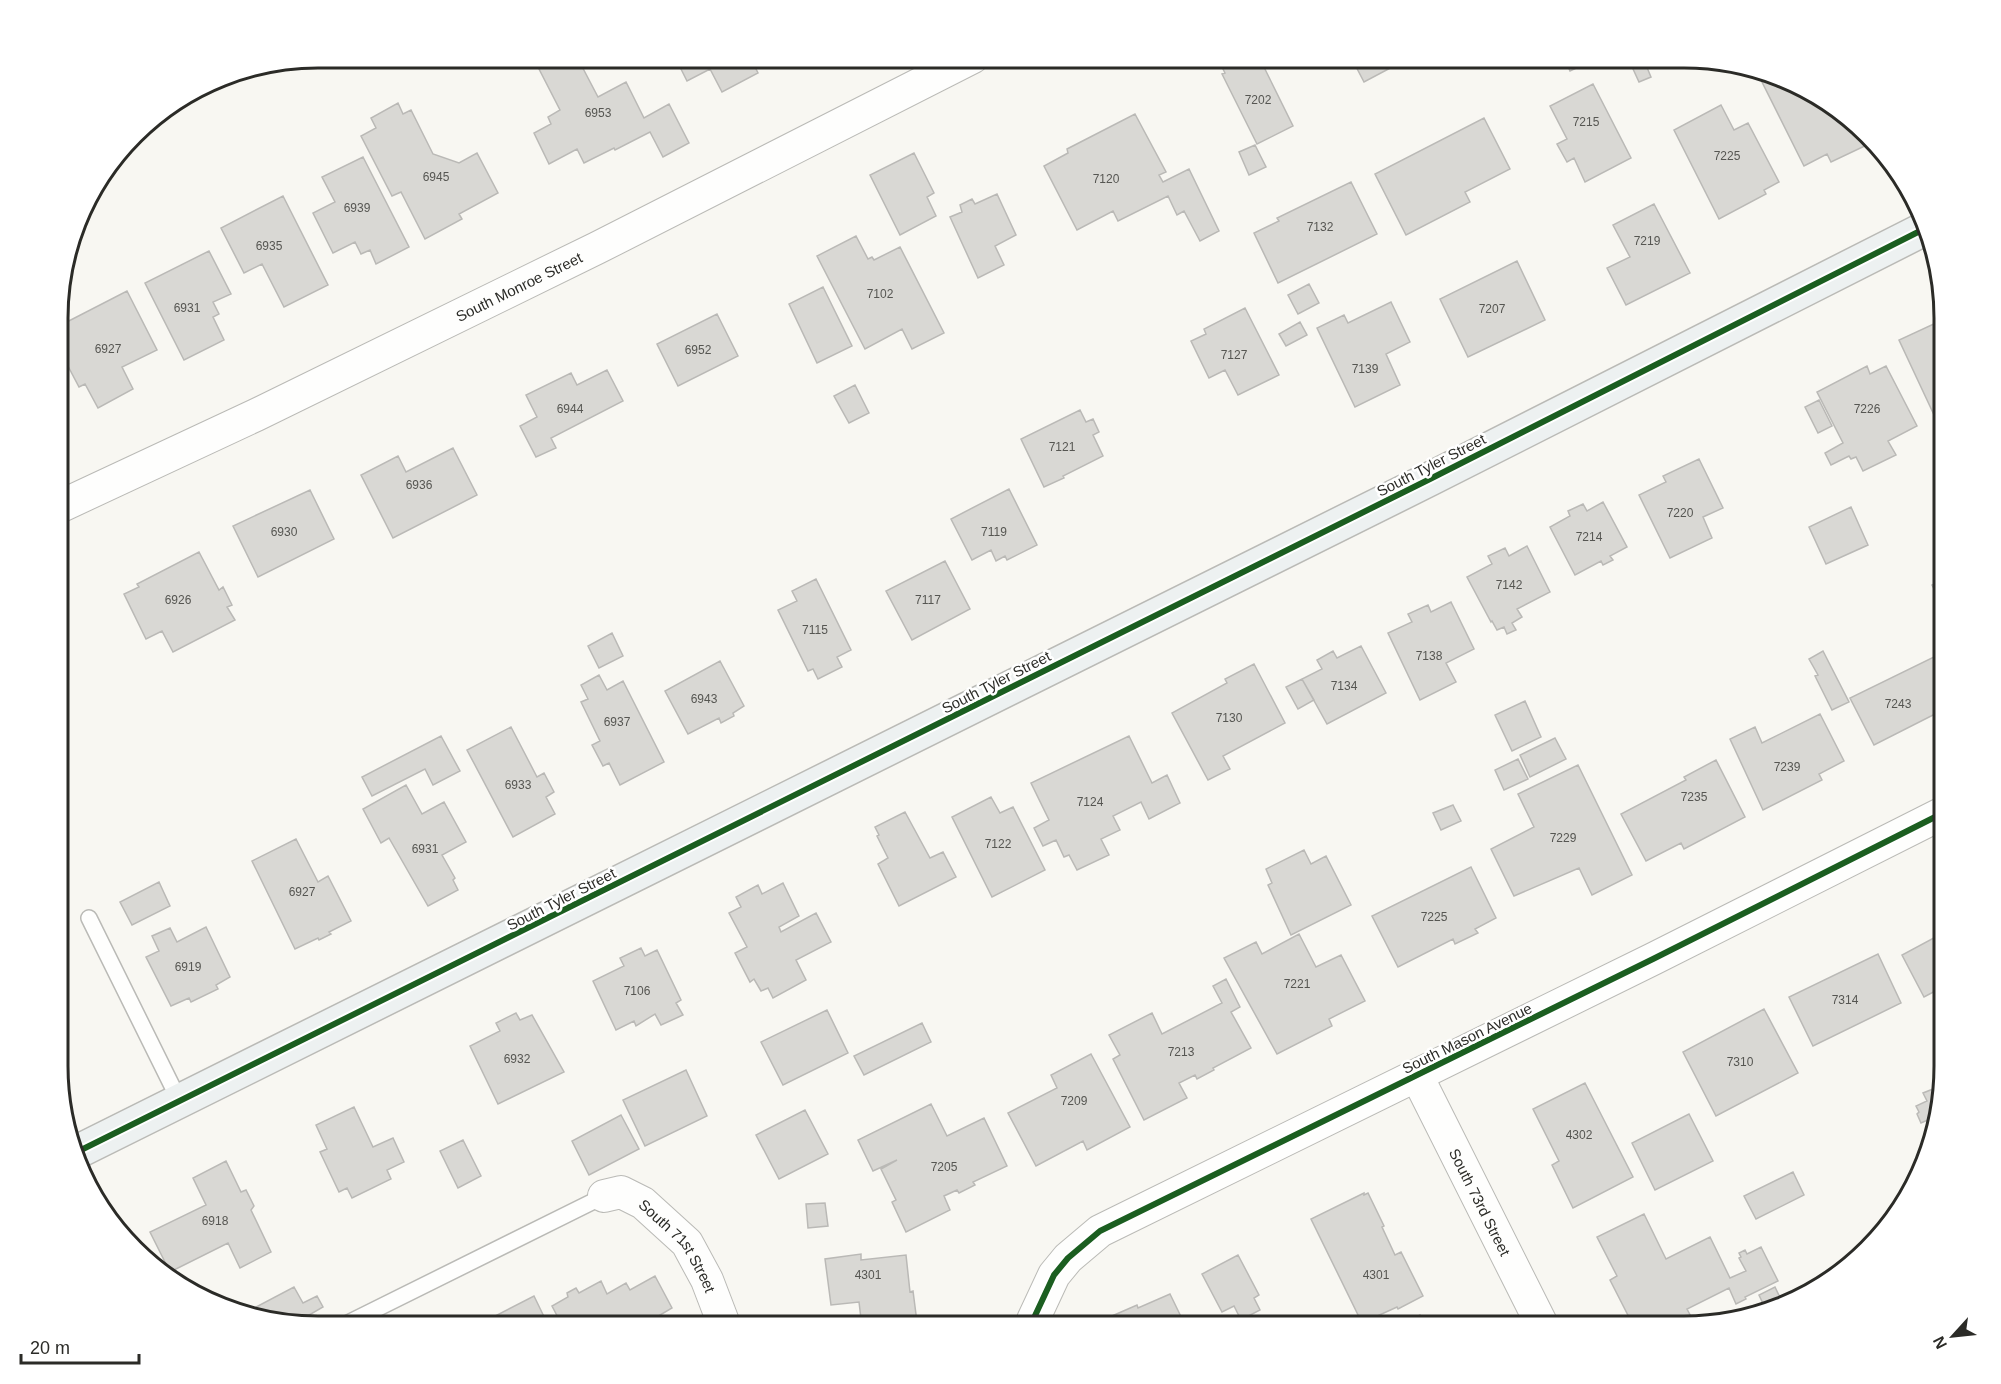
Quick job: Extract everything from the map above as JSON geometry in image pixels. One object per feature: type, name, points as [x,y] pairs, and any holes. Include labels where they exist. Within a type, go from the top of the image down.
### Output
[{"type":"street","name":"South Monroe Street","points":[[68,503],[288,400],[597,248],[951,68]]},
{"type":"street","name":"South Tyler Street","points":[[82,1150],[1441,473],[1918,232]]},
{"type":"street","name":"South Mason Avenue","points":[[1037,1316],[1054,1275],[1068,1258],[1100,1231],[1653,960],[1934,818]]},
{"type":"street","name":"South 73rd Street","points":[[1417,1076],[1537,1316]]},
{"type":"street","name":"South 71st Street","points":[[604,1196],[621,1192],[643,1203],[687,1243],[707,1280],[721,1316]]},
{"type":"lane","points":[[89,918],[180,1102]]},
{"type":"lane","points":[[362,1316],[604,1196]]},
{"type":"building","points":[[539,68],[583,68],[598,97],[626,82],[644,118],[669,104],[689,143],[663,157],[650,132],[584,163],[577,149],[549,164],[534,133],[551,124],[548,117],[560,110]]},
{"type":"building","points":[[680,68],[756,68],[758,73],[722,92],[710,69],[687,81]]},
{"type":"building","points":[[1222,68],[1264,68],[1293,126],[1257,144],[1222,74],[1225,73]]},
{"type":"building","points":[[1357,68],[1390,68],[1364,82]]},
{"type":"building","points":[[1633,68],[1647,68],[1651,77],[1639,82]]},
{"type":"building","points":[[1761,80],[1809,101],[1836,119],[1865,146],[1831,162],[1827,154],[1804,166]]},
{"type":"building","points":[[1593,84],[1631,158],[1585,182],[1574,158],[1567,162],[1557,144],[1567,139],[1550,106]]},
{"type":"building","points":[[398,103],[403,114],[411,110],[433,154],[459,163],[477,153],[498,193],[459,214],[462,219],[425,239],[401,192],[392,196],[361,136],[376,128],[371,118]]},
{"type":"building","points":[[1721,105],[1734,130],[1748,123],[1779,182],[1764,190],[1766,194],[1719,219],[1674,130]]},
{"type":"building","points":[[1135,114],[1166,172],[1159,175],[1163,182],[1189,169],[1219,231],[1200,241],[1184,211],[1177,215],[1168,196],[1118,221],[1113,211],[1077,230],[1044,166],[1068,153],[1067,149]]},
{"type":"building","points":[[1484,118],[1510,169],[1465,192],[1470,202],[1406,235],[1375,174]]},
{"type":"building","points":[[1255,145],[1266,167],[1249,175],[1239,152]]},
{"type":"building","points":[[914,153],[934,193],[927,197],[936,216],[900,235],[870,175]]},
{"type":"building","points":[[363,157],[409,247],[376,264],[370,250],[361,254],[355,242],[333,253],[313,213],[335,202],[322,177]]},
{"type":"building","points":[[1351,182],[1377,234],[1278,283],[1254,233],[1279,221],[1277,218]]},
{"type":"building","points":[[997,194],[1016,235],[995,246],[1004,265],[978,278],[950,217],[962,212],[960,205],[972,199],[975,204]]},
{"type":"building","points":[[283,196],[328,285],[284,307],[262,264],[244,273],[221,228]]},
{"type":"building","points":[[1654,204],[1690,273],[1626,305],[1607,268],[1630,257],[1613,225]]},
{"type":"building","points":[[856,236],[868,259],[872,257],[874,260],[900,247],[944,333],[912,349],[902,329],[865,349],[817,256]]},
{"type":"building","points":[[209,251],[231,294],[213,302],[219,314],[213,317],[224,340],[184,360],[145,283]]},
{"type":"building","points":[[1517,261],[1545,320],[1468,357],[1440,299]]},
{"type":"building","points":[[1309,284],[1319,303],[1298,314],[1288,295]]},
{"type":"building","points":[[823,287],[852,346],[817,363],[789,304]]},
{"type":"building","points":[[127,291],[157,350],[122,367],[133,389],[98,408],[85,384],[79,387],[68,366],[68,321]]},
{"type":"building","points":[[1391,302],[1410,342],[1386,354],[1400,385],[1355,407],[1317,328],[1344,315],[1348,323]]},
{"type":"building","points":[[1245,308],[1279,375],[1238,395],[1225,370],[1209,378],[1191,341],[1206,334],[1204,329]]},
{"type":"building","points":[[717,314],[738,356],[678,386],[657,344]]},
{"type":"building","points":[[1300,322],[1307,335],[1286,346],[1279,334]]},
{"type":"building","points":[[1934,324],[1934,415],[1899,340]]},
{"type":"building","points":[[1867,366],[1870,374],[1886,366],[1917,426],[1888,441],[1896,455],[1863,471],[1856,457],[1851,459],[1849,456],[1831,465],[1825,453],[1843,443],[1817,392]]},
{"type":"building","points":[[607,370],[623,401],[551,438],[556,448],[536,457],[520,426],[537,417],[526,395],[571,373],[577,385]]},
{"type":"building","points":[[855,385],[869,413],[849,423],[834,396]]},
{"type":"building","points":[[1819,400],[1832,426],[1818,433],[1805,407]]},
{"type":"building","points":[[1080,410],[1086,422],[1093,419],[1099,432],[1093,435],[1103,456],[1044,487],[1021,439]]},
{"type":"building","points":[[453,448],[477,495],[393,538],[361,475],[398,456],[406,472]]},
{"type":"building","points":[[1699,459],[1723,508],[1703,517],[1712,538],[1670,558],[1639,495],[1666,482],[1663,476]]},
{"type":"building","points":[[1009,489],[1037,545],[1007,560],[1005,556],[996,561],[991,550],[972,560],[951,519]]},
{"type":"building","points":[[310,490],[334,539],[258,577],[233,526]]},
{"type":"building","points":[[1603,502],[1627,547],[1610,556],[1613,560],[1603,565],[1601,561],[1575,575],[1550,527],[1570,516],[1568,511],[1583,504],[1587,511]]},
{"type":"building","points":[[1851,507],[1868,545],[1826,564],[1809,527]]},
{"type":"building","points":[[1527,546],[1550,592],[1517,609],[1522,617],[1512,623],[1516,630],[1507,634],[1504,627],[1497,630],[1491,622],[1467,577],[1492,564],[1488,556],[1505,548],[1509,556]]},
{"type":"building","points":[[199,552],[219,590],[223,587],[232,605],[227,607],[235,620],[173,652],[162,631],[146,639],[124,594],[139,587],[137,584]]},
{"type":"building","points":[[945,561],[970,609],[912,640],[886,591]]},
{"type":"building","points":[[816,579],[851,650],[837,657],[842,667],[818,679],[813,669],[808,671],[778,610],[797,601],[792,591]]},
{"type":"building","points":[[1451,602],[1474,649],[1446,663],[1456,682],[1420,700],[1388,633],[1412,622],[1408,614],[1428,605],[1431,612]]},
{"type":"building","points":[[612,633],[623,656],[599,668],[588,646]]},
{"type":"building","points":[[1361,646],[1386,693],[1327,724],[1302,679],[1322,669],[1317,660],[1333,651],[1337,658]]},
{"type":"building","points":[[1823,651],[1849,702],[1832,710],[1809,659]]},
{"type":"building","points":[[1934,657],[1934,715],[1874,745],[1850,698]]},
{"type":"building","points":[[720,661],[744,706],[733,713],[734,716],[721,723],[719,718],[688,734],[665,691]]},
{"type":"building","points":[[1254,664],[1285,723],[1223,756],[1230,769],[1208,780],[1172,713],[1227,683],[1225,679]]},
{"type":"building","points":[[599,675],[607,690],[623,681],[664,762],[620,785],[609,763],[603,766],[592,745],[600,741],[581,702],[588,699],[581,685]]},
{"type":"building","points":[[1302,679],[1314,700],[1298,709],[1286,687]]},
{"type":"building","points":[[1525,701],[1541,737],[1512,751],[1495,715]]},
{"type":"building","points":[[1820,714],[1844,761],[1819,774],[1822,780],[1763,810],[1730,739],[1755,727],[1762,743]]},
{"type":"building","points":[[511,727],[537,777],[544,773],[554,792],[546,797],[555,814],[513,837],[467,750]]},
{"type":"building","points":[[441,736],[460,771],[433,785],[425,769],[372,796],[362,777]]},
{"type":"building","points":[[1129,736],[1152,783],[1167,775],[1180,803],[1149,819],[1141,802],[1113,816],[1120,830],[1101,839],[1109,855],[1077,870],[1069,855],[1064,857],[1056,840],[1043,846],[1034,828],[1049,820],[1031,783]]},
{"type":"building","points":[[1555,738],[1566,759],[1530,777],[1520,755]]},
{"type":"building","points":[[1518,759],[1528,779],[1504,790],[1495,770]]},
{"type":"building","points":[[1716,760],[1745,817],[1684,849],[1681,843],[1646,861],[1621,814],[1686,780],[1684,777]]},
{"type":"building","points":[[1578,765],[1632,875],[1592,895],[1579,868],[1514,896],[1491,849],[1534,827],[1518,794]]},
{"type":"building","points":[[406,785],[422,814],[444,802],[466,842],[442,855],[455,878],[453,880],[458,890],[428,906],[389,838],[381,843],[363,809]]},
{"type":"building","points":[[991,797],[1000,813],[1013,807],[1045,870],[992,897],[952,817]]},
{"type":"building","points":[[1453,805],[1461,821],[1441,830],[1433,813]]},
{"type":"building","points":[[905,812],[930,858],[943,852],[956,877],[899,906],[878,864],[888,858],[875,827]]},
{"type":"building","points":[[296,839],[318,882],[328,876],[351,921],[319,940],[318,938],[295,949],[252,861]]},
{"type":"building","points":[[1304,850],[1311,864],[1326,856],[1351,905],[1291,935],[1268,885],[1272,883],[1266,869]]},
{"type":"building","points":[[1471,867],[1496,918],[1475,929],[1478,933],[1455,944],[1453,939],[1398,967],[1372,916]]},
{"type":"building","points":[[159,882],[170,906],[132,925],[120,902]]},
{"type":"building","points":[[783,883],[799,916],[779,927],[781,932],[816,913],[831,942],[796,960],[806,980],[773,998],[768,988],[761,991],[754,979],[750,982],[735,953],[747,947],[729,913],[741,907],[736,897],[758,885],[762,894]]},
{"type":"building","points":[[206,927],[230,977],[216,985],[218,989],[191,1002],[189,998],[171,1006],[146,957],[159,951],[152,936],[170,928],[177,942]]},
{"type":"building","points":[[1299,934],[1316,967],[1341,955],[1365,1001],[1329,1019],[1332,1026],[1277,1054],[1224,958],[1256,942],[1262,954]]},
{"type":"building","points":[[1934,938],[1934,992],[1924,997],[1902,955]]},
{"type":"building","points":[[641,948],[645,956],[657,950],[681,1000],[676,1003],[683,1015],[661,1025],[655,1014],[636,1026],[634,1021],[616,1030],[593,981],[624,966],[620,958]]},
{"type":"building","points":[[1878,954],[1901,1003],[1813,1046],[1789,997]]},
{"type":"building","points":[[1226,979],[1240,1007],[1231,1012],[1251,1048],[1197,1079],[1195,1075],[1179,1083],[1187,1098],[1144,1120],[1113,1059],[1120,1055],[1109,1035],[1152,1013],[1162,1034],[1222,1003],[1213,986]]},
{"type":"building","points":[[1764,1009],[1798,1073],[1716,1116],[1683,1052]]},
{"type":"building","points":[[827,1010],[848,1053],[783,1085],[761,1042]]},
{"type":"building","points":[[516,1013],[520,1020],[532,1015],[564,1072],[498,1104],[470,1046],[500,1031],[496,1023]]},
{"type":"building","points":[[922,1023],[931,1042],[864,1075],[854,1056]]},
{"type":"building","points":[[1091,1054],[1130,1127],[1087,1150],[1083,1141],[1036,1166],[1008,1113],[1057,1088],[1051,1075]]},
{"type":"building","points":[[686,1070],[707,1116],[645,1146],[623,1100]]},
{"type":"building","points":[[1585,1083],[1633,1177],[1573,1208],[1552,1165],[1559,1161],[1533,1109]]},
{"type":"building","points":[[1932,1089],[1928,1120],[1921,1123],[1916,1106],[1927,1101],[1923,1093]]},
{"type":"building","points":[[931,1104],[947,1136],[984,1118],[1007,1166],[973,1182],[975,1185],[959,1193],[957,1190],[944,1196],[950,1210],[906,1232],[892,1202],[896,1200],[881,1169],[897,1160],[873,1171],[858,1140]]},
{"type":"building","points":[[354,1107],[373,1147],[393,1138],[404,1162],[387,1170],[391,1179],[352,1198],[347,1188],[339,1192],[320,1152],[327,1149],[316,1125]]},
{"type":"building","points":[[805,1110],[828,1154],[779,1179],[756,1135]]},
{"type":"building","points":[[1689,1114],[1713,1161],[1655,1190],[1632,1143]]},
{"type":"building","points":[[621,1115],[639,1149],[589,1175],[572,1141]]},
{"type":"building","points":[[463,1140],[481,1176],[458,1188],[440,1151]]},
{"type":"building","points":[[226,1161],[241,1192],[246,1190],[254,1206],[251,1210],[271,1252],[240,1268],[228,1243],[173,1270],[167,1266],[150,1232],[206,1205],[193,1178]]},
{"type":"building","points":[[1793,1172],[1804,1195],[1756,1219],[1744,1196]]},
{"type":"building","points":[[1368,1193],[1395,1255],[1401,1252],[1423,1296],[1398,1309],[1397,1307],[1377,1316],[1359,1316],[1311,1219]]},
{"type":"building","points":[[825,1203],[828,1226],[808,1228],[806,1204]]},
{"type":"building","points":[[1644,1214],[1666,1259],[1710,1237],[1730,1278],[1746,1271],[1739,1258],[1741,1257],[1739,1253],[1745,1250],[1747,1254],[1761,1247],[1778,1281],[1745,1297],[1746,1299],[1736,1304],[1729,1288],[1687,1309],[1691,1316],[1628,1316],[1610,1280],[1617,1276],[1597,1237]]},
{"type":"building","points":[[861,1254],[861,1260],[906,1255],[910,1292],[913,1291],[916,1316],[861,1316],[859,1302],[831,1305],[825,1259]]},
{"type":"building","points":[[1238,1255],[1259,1295],[1254,1298],[1260,1310],[1249,1316],[1239,1316],[1234,1306],[1222,1312],[1202,1274]]},
{"type":"building","points":[[655,1276],[672,1308],[659,1316],[557,1316],[552,1306],[568,1297],[567,1293],[576,1288],[579,1293],[601,1281],[607,1294],[626,1283],[630,1290]]},
{"type":"building","points":[[294,1287],[303,1303],[317,1296],[323,1307],[309,1316],[254,1308]]},
{"type":"building","points":[[1775,1287],[1780,1297],[1763,1303],[1759,1295]]},
{"type":"building","points":[[1170,1294],[1181,1316],[1112,1316],[1137,1305],[1138,1308]]},
{"type":"building","points":[[534,1296],[544,1316],[495,1316]]},
{"type":"cycle path","points":[[82,1150],[1430,479],[1918,232]]},
{"type":"cycle path","points":[[1035,1316],[1054,1275],[1068,1258],[1100,1231],[1653,959],[1934,818]]}]
